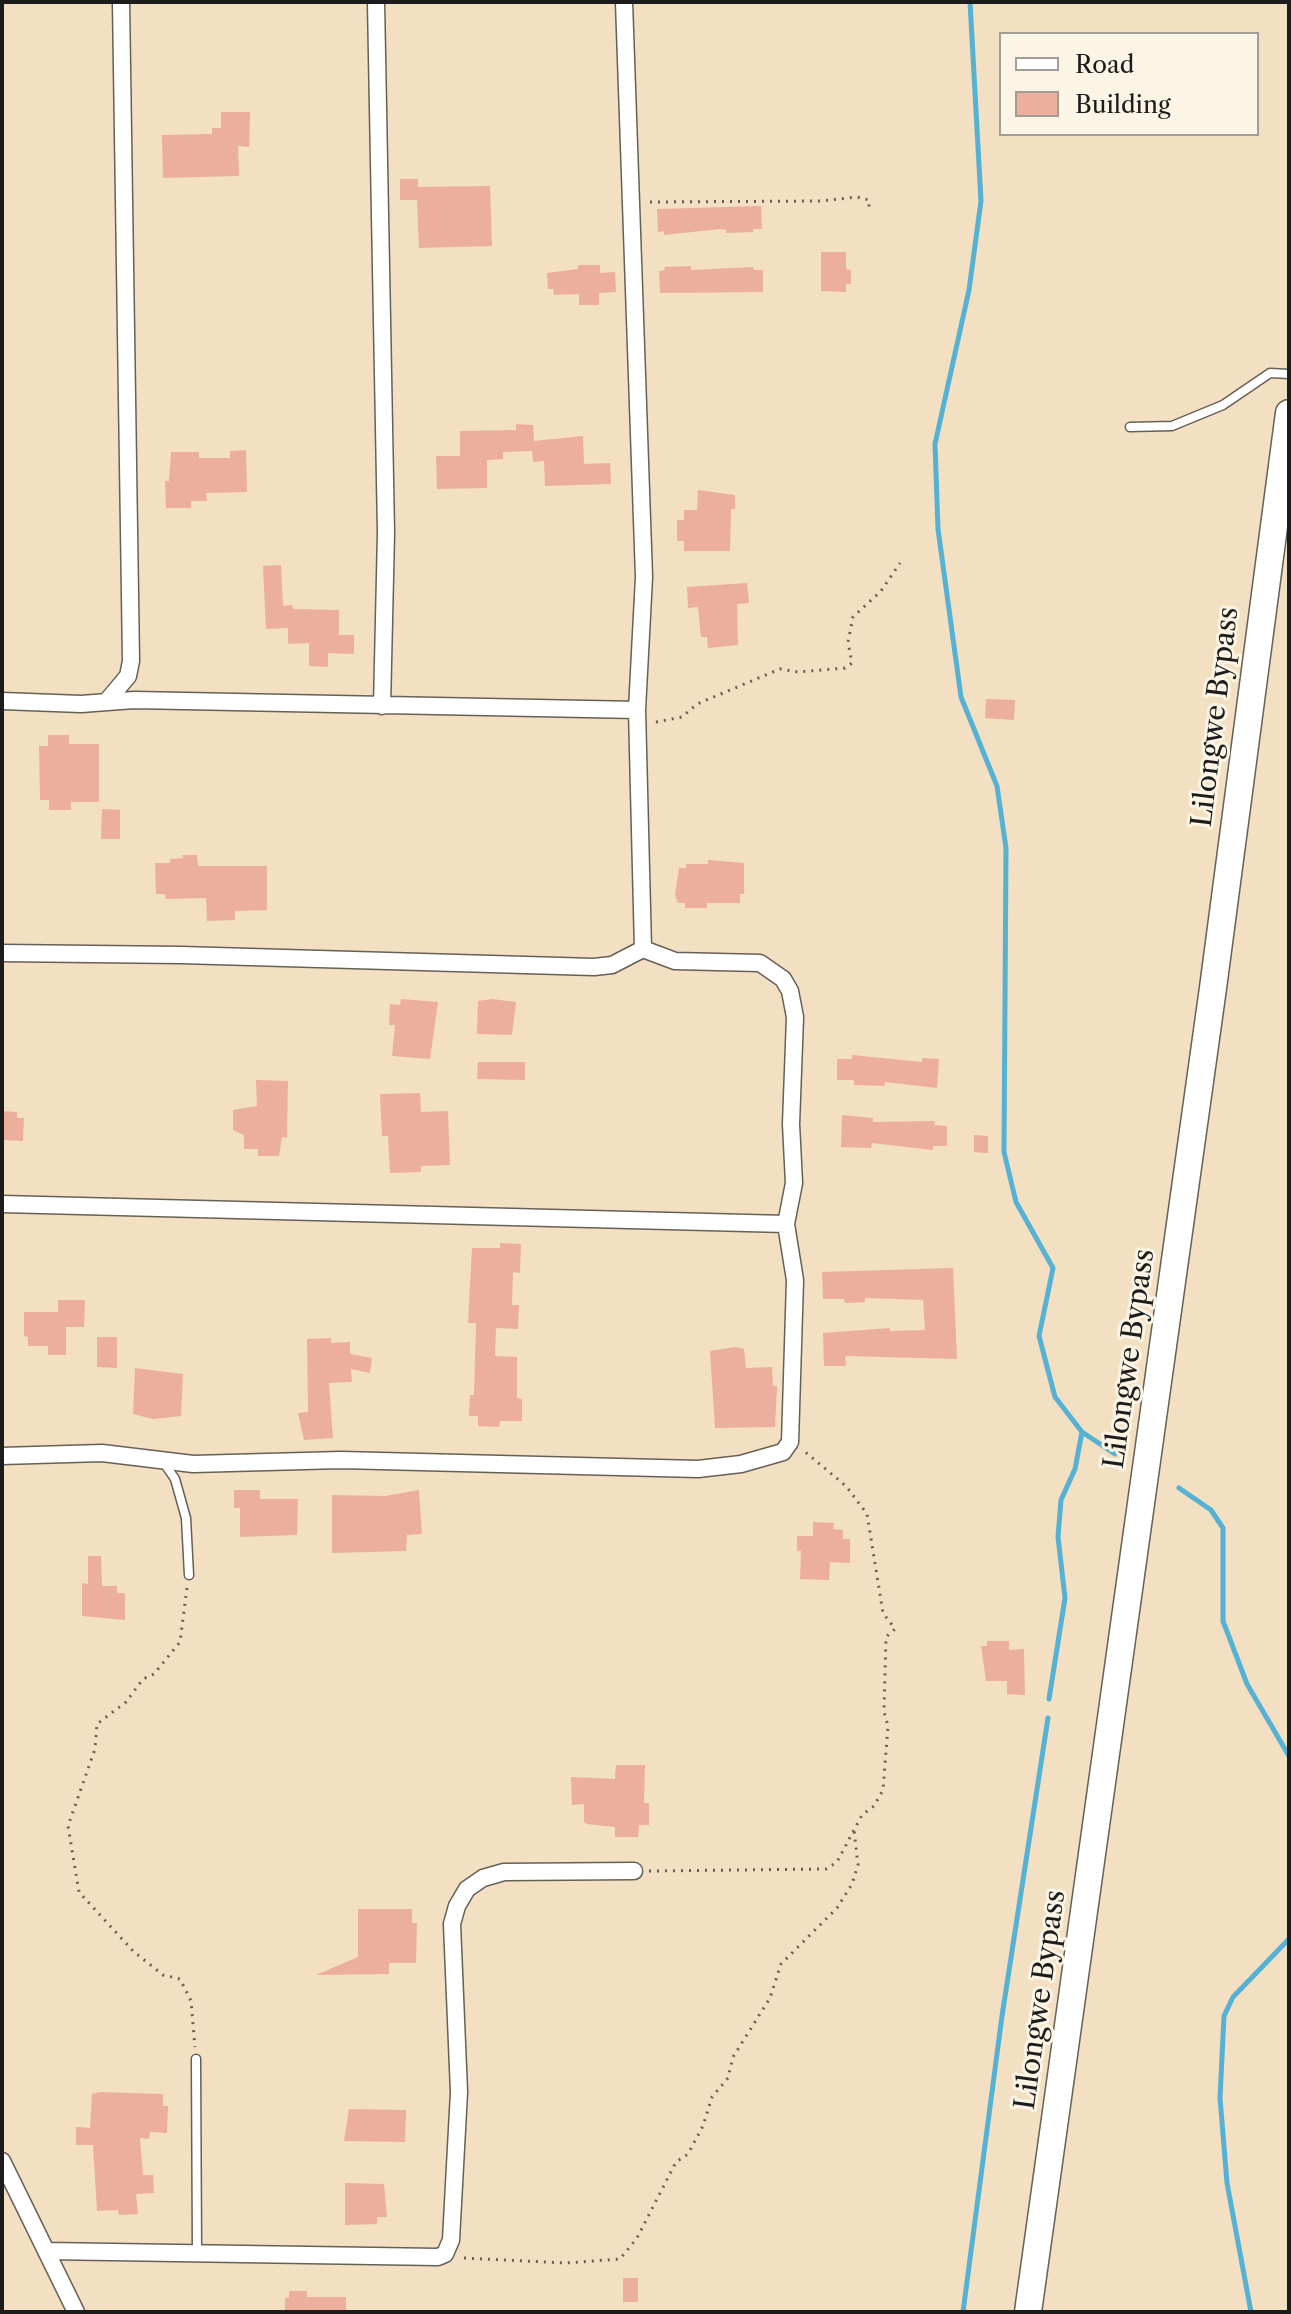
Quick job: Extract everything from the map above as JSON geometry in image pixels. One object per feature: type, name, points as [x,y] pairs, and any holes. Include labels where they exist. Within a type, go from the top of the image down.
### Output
[{"type":"main road","name":"Lilongwe Bypass","points":[[1028,2312],[1196,1114],[1280,550],[1289,413]]},
{"type":"street","points":[[107,701],[123,683],[131,661],[121,2]]},
{"type":"street","points":[[376,2],[386,533],[382,706]]},
{"type":"street","points":[[624,2],[644,577],[637,710],[643,949]]},
{"type":"street","points":[[2,701],[637,710]]},
{"type":"street","points":[[2,953],[594,967],[612,965],[643,949],[675,961],[760,963],[783,979],[790,991],[795,1017],[791,1124],[794,1183],[786,1224],[795,1280],[790,1442],[783,1452],[766,1459],[698,1469],[341,1460],[164,1463],[102,1453],[2,1456]]},
{"type":"street","points":[[2,1204],[786,1224]]},
{"type":"street","points":[[46,2251],[438,2257],[445,2254],[451,2240],[460,2062],[452,1924],[457,1906],[475,1883],[504,1872],[634,1871]]},
{"type":"street","points":[[2,2161],[76,2312]]},
{"type":"lane","points":[[1130,427],[1172,426],[1223,405],[1270,373],[1289,374]]},
{"type":"lane","points":[[164,1463],[175,1479],[186,1518],[189,1575]]},
{"type":"lane","points":[[196,2059],[197,2253]]},
{"type":"path","points":[[630,202],[820,201],[857,197],[869,200],[869,212]]},
{"type":"path","points":[[640,745],[658,720],[682,717],[697,704],[744,682],[780,669],[798,672],[845,668],[852,663],[848,642],[853,617],[881,591],[900,563]]},
{"type":"path","points":[[634,1871],[826,1869],[837,1862],[854,1830],[883,1790],[888,1726],[884,1712],[886,1637],[895,1629],[883,1613],[867,1514],[846,1486],[790,1442]]},
{"type":"path","points":[[189,1575],[180,1642],[163,1658],[154,1674],[143,1679],[126,1702],[97,1724],[95,1749],[68,1826],[79,1892],[133,1951],[163,1975],[180,1979],[191,2001],[196,2059]]},
{"type":"path","points":[[438,2257],[566,2263],[620,2259],[637,2238],[676,2162],[688,2154],[703,2126],[712,2097],[728,2078],[733,2057],[770,1998],[781,1964],[837,1908],[852,1884],[858,1865],[854,1830]]},
{"type":"building","points":[[221,112],[250,112],[249,147],[238,146],[239,176],[163,178],[162,135],[212,134],[212,128],[221,128]]},
{"type":"building","points":[[400,179],[418,179],[418,187],[490,186],[492,246],[419,248],[417,200],[400,200]]},
{"type":"building","points":[[761,206],[762,229],[753,229],[753,232],[726,233],[726,230],[720,229],[664,235],[664,231],[658,232],[657,209]]},
{"type":"building","points":[[821,252],[846,252],[846,269],[851,270],[851,284],[846,284],[846,292],[821,291]]},
{"type":"building","points":[[578,265],[600,265],[600,273],[615,272],[616,292],[599,293],[599,305],[579,305],[579,294],[554,295],[553,289],[548,289],[547,273],[578,269]]},
{"type":"building","points":[[691,266],[691,270],[753,267],[754,270],[763,270],[763,292],[660,293],[659,271],[665,270],[664,267]]},
{"type":"building","points":[[516,424],[533,425],[534,441],[583,436],[584,464],[610,463],[611,484],[545,486],[544,461],[533,462],[532,451],[503,452],[503,459],[487,460],[487,488],[437,489],[436,456],[460,456],[460,431],[516,430]]},
{"type":"building","points":[[246,450],[247,492],[206,493],[207,501],[191,501],[191,508],[166,508],[165,481],[169,481],[171,452],[199,452],[199,458],[230,458],[230,451]]},
{"type":"building","points":[[698,490],[735,495],[735,509],[731,509],[730,551],[684,551],[684,541],[677,541],[677,520],[684,520],[684,510],[697,510]]},
{"type":"building","points":[[281,565],[283,606],[339,610],[339,635],[354,635],[354,654],[328,653],[328,667],[309,666],[309,643],[288,644],[288,628],[266,629],[263,566]]},
{"type":"building","points":[[747,583],[749,603],[737,604],[738,645],[708,648],[707,637],[701,637],[698,607],[688,608],[687,587]]},
{"type":"building","points":[[986,699],[1015,700],[1014,720],[985,718]]},
{"type":"building","points":[[48,735],[69,735],[69,744],[99,744],[99,802],[71,802],[71,810],[49,810],[49,800],[40,800],[39,746],[48,746]]},
{"type":"building","points":[[102,809],[120,810],[120,839],[101,839]]},
{"type":"building","points":[[182,855],[197,855],[198,866],[267,866],[267,910],[235,911],[235,920],[207,921],[206,898],[166,899],[165,894],[156,894],[155,863],[170,863],[170,859],[183,858]]},
{"type":"building","points":[[708,860],[744,863],[744,894],[740,894],[740,903],[707,903],[707,908],[685,908],[685,903],[678,903],[675,895],[679,868],[686,868],[686,864],[708,864]]},
{"type":"building","points":[[401,999],[438,1002],[430,1059],[392,1056],[395,1025],[389,1025],[390,1004],[400,1005]]},
{"type":"building","points":[[478,1001],[516,1002],[512,1035],[477,1034]]},
{"type":"building","points":[[852,1055],[922,1062],[922,1058],[939,1059],[937,1088],[885,1082],[885,1086],[854,1085],[854,1080],[837,1080],[837,1059],[852,1059]]},
{"type":"building","points":[[478,1062],[525,1062],[525,1080],[477,1079]]},
{"type":"building","points":[[256,1080],[288,1081],[287,1138],[282,1137],[279,1156],[258,1156],[258,1149],[244,1149],[244,1135],[233,1130],[233,1110],[257,1106]]},
{"type":"building","points":[[420,1093],[421,1112],[448,1111],[450,1165],[421,1166],[421,1172],[390,1173],[388,1136],[382,1136],[380,1094]]},
{"type":"building","points":[[2,1111],[17,1112],[17,1118],[24,1118],[23,1141],[2,1140]]},
{"type":"building","points":[[842,1115],[873,1118],[873,1122],[935,1121],[934,1125],[947,1126],[947,1146],[933,1146],[933,1150],[872,1143],[871,1148],[841,1147]]},
{"type":"building","points":[[974,1135],[988,1136],[988,1153],[974,1152]]},
{"type":"building","points":[[500,1243],[521,1244],[520,1273],[513,1272],[512,1305],[519,1305],[518,1329],[496,1328],[495,1356],[517,1357],[517,1398],[522,1399],[522,1421],[500,1421],[499,1427],[478,1426],[478,1416],[469,1416],[470,1395],[474,1395],[476,1323],[468,1323],[472,1248],[500,1248]]},
{"type":"building","points":[[953,1268],[957,1359],[845,1356],[846,1366],[824,1366],[823,1333],[890,1328],[890,1331],[925,1330],[923,1300],[865,1298],[865,1302],[845,1303],[844,1299],[823,1299],[822,1272]]},
{"type":"building","points":[[58,1300],[85,1300],[84,1327],[66,1327],[66,1355],[48,1355],[48,1346],[28,1346],[28,1337],[24,1336],[24,1312],[58,1312]]},
{"type":"building","points":[[97,1337],[117,1337],[117,1368],[97,1367]]},
{"type":"building","points":[[331,1338],[331,1343],[350,1342],[350,1354],[372,1358],[370,1373],[351,1369],[352,1382],[329,1383],[333,1438],[304,1440],[298,1413],[308,1412],[307,1339]]},
{"type":"building","points":[[736,1347],[744,1349],[746,1368],[772,1367],[773,1386],[777,1386],[775,1427],[715,1428],[710,1351]]},
{"type":"building","points":[[135,1368],[183,1374],[181,1416],[153,1419],[133,1414]]},
{"type":"building","points":[[234,1490],[260,1490],[260,1499],[298,1499],[297,1535],[240,1537],[240,1508],[234,1508]]},
{"type":"building","points":[[419,1490],[422,1534],[407,1535],[406,1551],[332,1553],[332,1495],[386,1496]]},
{"type":"building","points":[[813,1522],[834,1523],[833,1529],[843,1530],[843,1539],[850,1539],[850,1563],[830,1562],[829,1580],[800,1579],[801,1551],[797,1551],[797,1536],[813,1536]]},
{"type":"building","points":[[88,1556],[101,1556],[102,1586],[117,1586],[117,1593],[125,1593],[125,1620],[82,1616],[82,1583],[88,1584]]},
{"type":"building","points":[[987,1641],[1009,1641],[1009,1650],[1024,1649],[1025,1695],[1007,1694],[1007,1681],[986,1681],[981,1646],[987,1646]]},
{"type":"building","points":[[616,1765],[645,1765],[644,1803],[649,1803],[649,1825],[639,1825],[638,1837],[615,1837],[615,1827],[587,1824],[584,1822],[584,1804],[572,1805],[571,1777],[615,1779]]},
{"type":"building","points":[[358,1909],[412,1909],[412,1923],[417,1923],[416,1963],[389,1963],[389,1974],[316,1975],[358,1957]]},
{"type":"building","points":[[92,2094],[163,2094],[163,2106],[168,2106],[167,2133],[150,2132],[149,2139],[140,2138],[143,2175],[153,2175],[154,2193],[136,2194],[138,2214],[119,2215],[118,2210],[97,2211],[93,2145],[76,2145],[76,2127],[90,2128]]},
{"type":"building","points":[[349,2109],[406,2110],[405,2142],[344,2141]]},
{"type":"building","points":[[345,2183],[384,2184],[387,2217],[377,2217],[377,2224],[345,2225]]},
{"type":"building","points":[[623,2278],[638,2278],[638,2302],[623,2302]]},
{"type":"building","points":[[289,2291],[307,2291],[307,2297],[346,2297],[346,2312],[285,2312],[285,2298],[289,2298]]},
{"type":"waterway","points":[[970,2],[981,201],[969,290],[935,444],[938,529],[961,697],[997,786],[1006,848],[1004,1152],[1016,1202],[1053,1268],[1039,1336],[1055,1397],[1082,1432],[1115,1454]]},
{"type":"waterway","points":[[1049,1699],[1065,1598],[1058,1537],[1061,1500],[1075,1469],[1082,1432]]},
{"type":"waterway","points":[[1179,1488],[1211,1510],[1223,1528],[1223,1621],[1247,1684],[1289,1756]]},
{"type":"waterway","points":[[963,2312],[1002,2016],[1048,1718]]},
{"type":"waterway","points":[[1251,2312],[1227,2183],[1220,2098],[1224,2016],[1233,1997],[1289,1939]]}]
